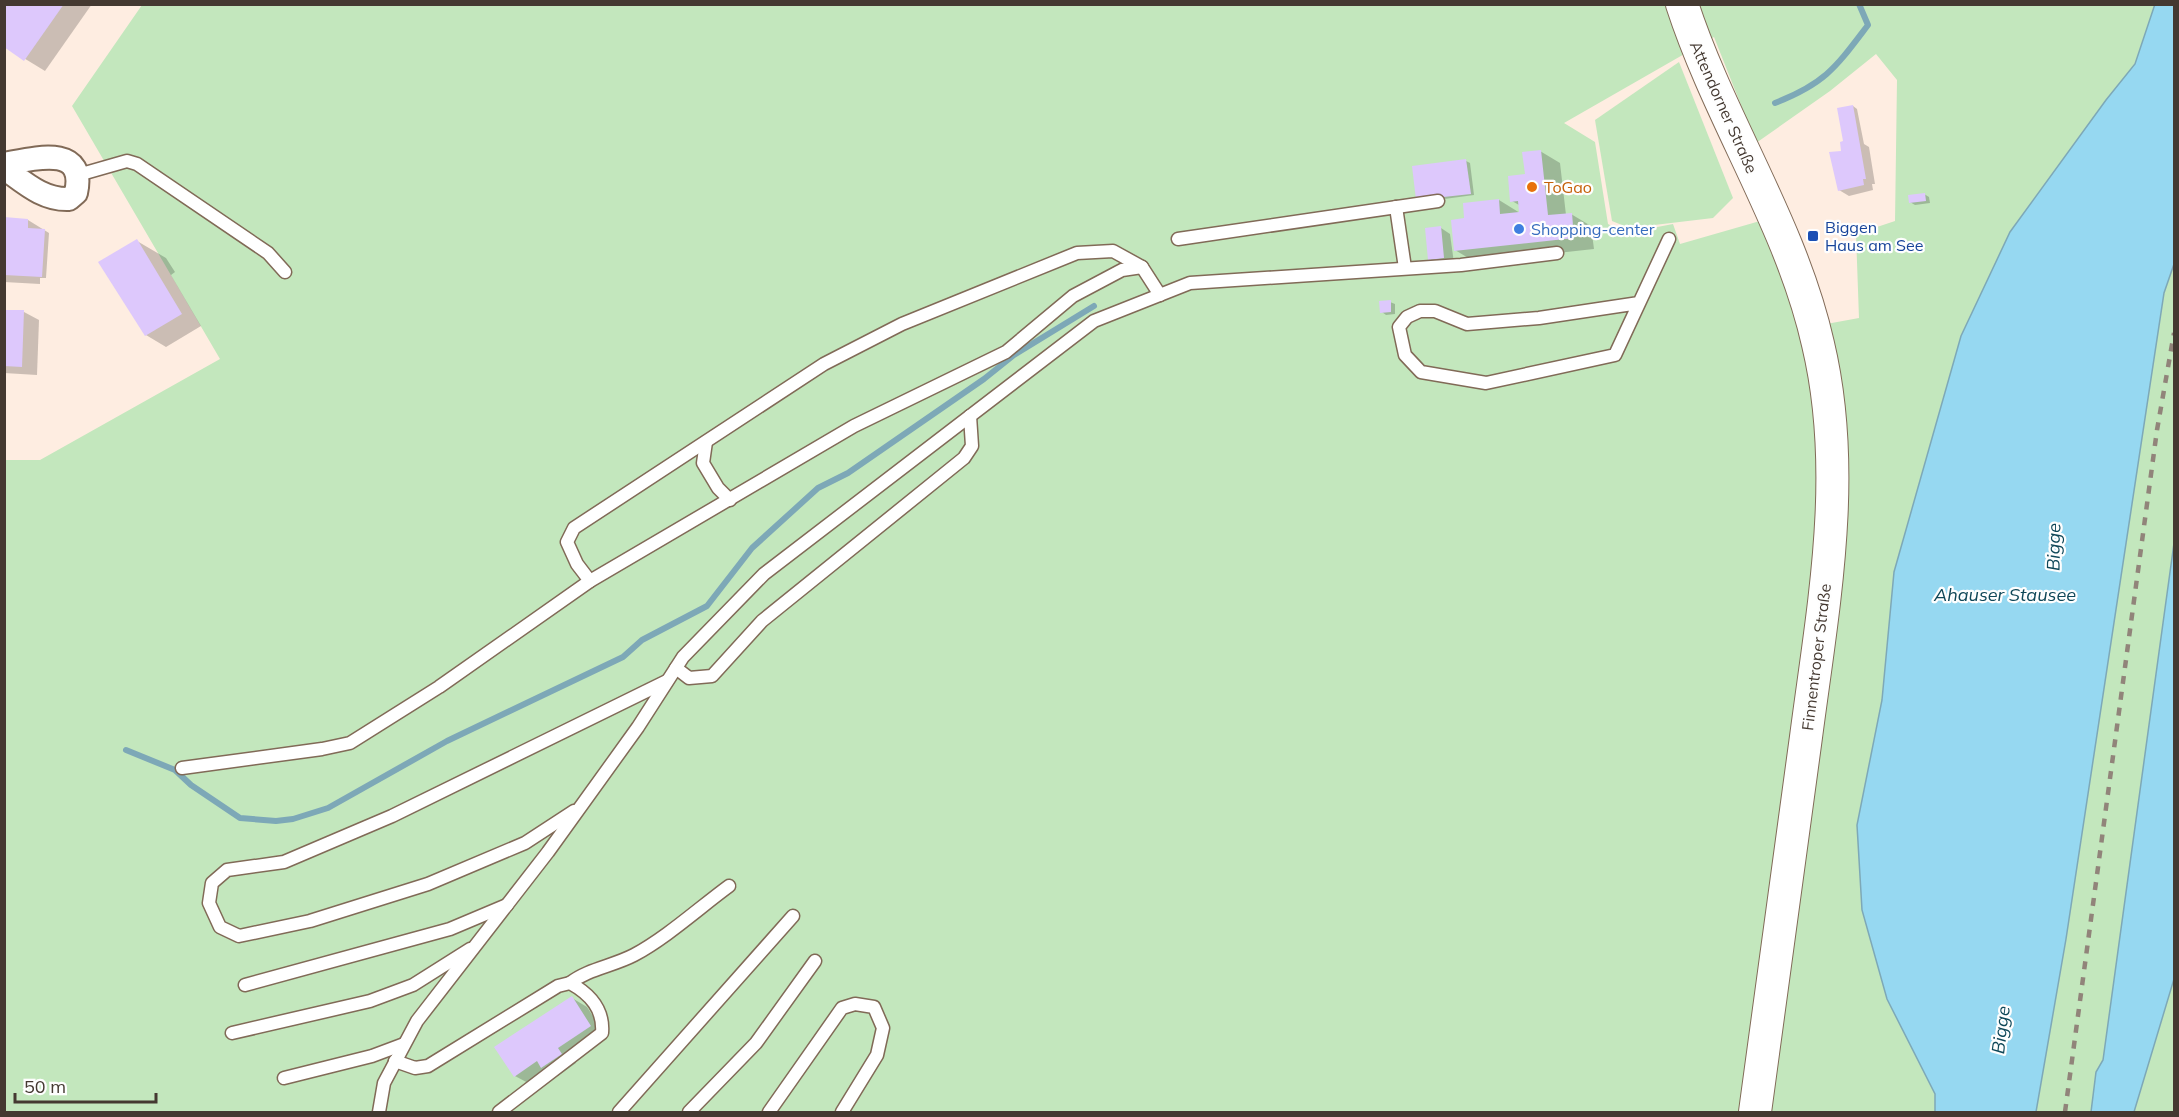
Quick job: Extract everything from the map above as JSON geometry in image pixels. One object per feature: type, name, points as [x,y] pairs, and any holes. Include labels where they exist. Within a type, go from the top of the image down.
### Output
[{"type":"main road","name":"Attendorner Straße","points":[[1682,4],[1694,44],[1770,208]]},
{"type":"main road","name":"Finnentroper Straße","points":[[1755,1113],[1817,654],[1833,482],[1830,413],[1819,345],[1799,275],[1770,208]]},
{"type":"street","points":[[57,158],[71,164],[78,175],[76,193],[69,199],[57,200],[41,195],[4,166],[57,158]]},
{"type":"lane","points":[[78,175],[127,161],[137,164],[268,253],[285,272]]},
{"type":"lane","points":[[1178,239],[1438,201]]},
{"type":"lane","points":[[1396,207],[1405,268]]},
{"type":"lane","points":[[1639,303],[1539,318],[1467,324],[1436,312],[1420,312],[1407,317],[1399,327],[1399,337],[1405,355],[1421,372],[1486,383],[1615,355],[1669,239]]},
{"type":"lane","points":[[590,581],[577,564],[567,542],[574,528],[824,364],[902,324],[1077,253],[1113,251],[1142,267],[1160,295]]},
{"type":"lane","points":[[379,1113],[384,1083],[417,1021],[580,807],[683,657],[764,574],[1094,321],[1190,283],[1461,265],[1557,253]]},
{"type":"lane","points":[[182,768],[322,749],[350,743],[439,687],[590,581],[889,407],[1006,352],[1073,297],[1122,270],[1142,267]]},
{"type":"lane","points":[[676,668],[689,678],[712,676],[762,621],[964,458],[972,446],[970,416]]},
{"type":"lane","points":[[706,442],[703,463],[718,488],[730,500]]},
{"type":"lane","points":[[580,807],[525,843],[428,884],[310,921],[239,936],[220,927],[209,903],[212,883],[227,870],[284,862],[392,816],[667,681]]},
{"type":"lane","points":[[395,1061],[415,1068],[428,1066],[558,986],[636,954],[729,886]]},
{"type":"lane","points":[[245,985],[450,929],[508,904]]},
{"type":"lane","points":[[620,1113],[793,916]]},
{"type":"lane","points":[[232,1033],[392,993],[413,985],[477,945]]},
{"type":"lane","points":[[689,1113],[756,1043],[815,961]]},
{"type":"lane","points":[[499,1113],[602,1033],[600,1009],[580,988],[570,983]]},
{"type":"lane","points":[[769,1113],[842,1008],[855,1004],[874,1007],[883,1028],[877,1055],[842,1113]]},
{"type":"lane","points":[[284,1078],[372,1056],[404,1044]]},
{"type":"green space","points":[[142,5],[2155,5],[2135,64],[2010,232],[1961,336],[1894,572],[1882,700],[1857,825],[1887,999],[1935,1094],[1935,1112],[5,1112],[4,460],[40,460],[220,359],[72,106]],"holes":[[[1714,37],[1756,143],[1830,91],[1876,54],[1897,80],[1895,221],[1856,234],[1859,318],[1799,329],[1789,279],[1760,221],[1680,244],[1673,224],[1626,233],[1608,224],[1595,142],[1564,123]]]},
{"type":"green space","points":[[1679,62],[1733,198],[1713,218],[1629,228],[1612,221],[1595,120]]},
{"type":"green space","points":[[2174,264],[2174,543],[2103,1060],[2096,1072],[2091,1112],[2036,1112],[2066,939],[2164,293]]},
{"type":"green space","points":[[2174,979],[2174,1112],[2134,1112]]},
{"type":"water","name":"Ahauser Stausee","points":[[2155,4],[2174,5],[2174,264],[2164,293],[2066,939],[2036,1112],[1935,1112],[1935,1094],[1887,999],[1862,910],[1857,825],[1882,700],[1894,572],[1961,336],[2010,232],[2135,64]]},
{"type":"water","points":[[2174,543],[2174,979],[2134,1112],[2091,1112],[2096,1072],[2103,1060]]},
{"type":"building","points":[[4,4],[64,4],[24,61],[4,47]]},
{"type":"building","points":[[1853,105],[1866,179],[1863,179],[1864,185],[1838,191],[1829,152],[1841,151],[1840,142],[1843,141],[1837,108]]},
{"type":"building","points":[[1541,150],[1548,215],[1572,213],[1574,238],[1454,251],[1451,220],[1464,218],[1463,203],[1499,199],[1500,214],[1519,212],[1518,201],[1510,202],[1508,176],[1525,174],[1522,152]]},
{"type":"building","points":[[1466,159],[1471,194],[1416,200],[1412,166]]},
{"type":"building","points":[[1925,193],[1926,201],[1909,203],[1908,195]]},
{"type":"building","points":[[4,217],[28,219],[28,228],[45,229],[42,277],[4,275]]},
{"type":"building","points":[[1441,226],[1444,258],[1428,260],[1425,228]]},
{"type":"building","points":[[137,239],[182,314],[145,336],[98,262]]},
{"type":"building","points":[[1391,300],[1391,312],[1380,313],[1379,301]]},
{"type":"building","points":[[4,310],[24,310],[22,367],[4,366]]},
{"type":"building","points":[[572,996],[591,1026],[558,1048],[562,1054],[541,1068],[537,1061],[514,1077],[494,1047]]},
{"type":"waterway","points":[[1775,103],[1807,88],[1838,63],[1868,25],[1859,4]]},
{"type":"waterway","points":[[126,750],[175,770],[191,785],[240,818],[276,821],[293,819],[328,808],[447,741],[623,657],[642,640],[707,606],[752,548],[818,488],[848,473],[984,379],[1014,355],[1094,306]]},
{"type":"railway","points":[[2065,1112],[2157,430],[2174,333]]},
{"type":"place","name":"ToGao","points":[[1532,187]]},
{"type":"place","name":"Shopping-center","points":[[1519,229]]},
{"type":"place","name":"Biggen Haus am See","points":[[1813,236]]},
{"type":"water label","name":"Bigge","points":[[2054,547]]},
{"type":"water label","name":"Bigge","points":[[2001,1030]]}]
